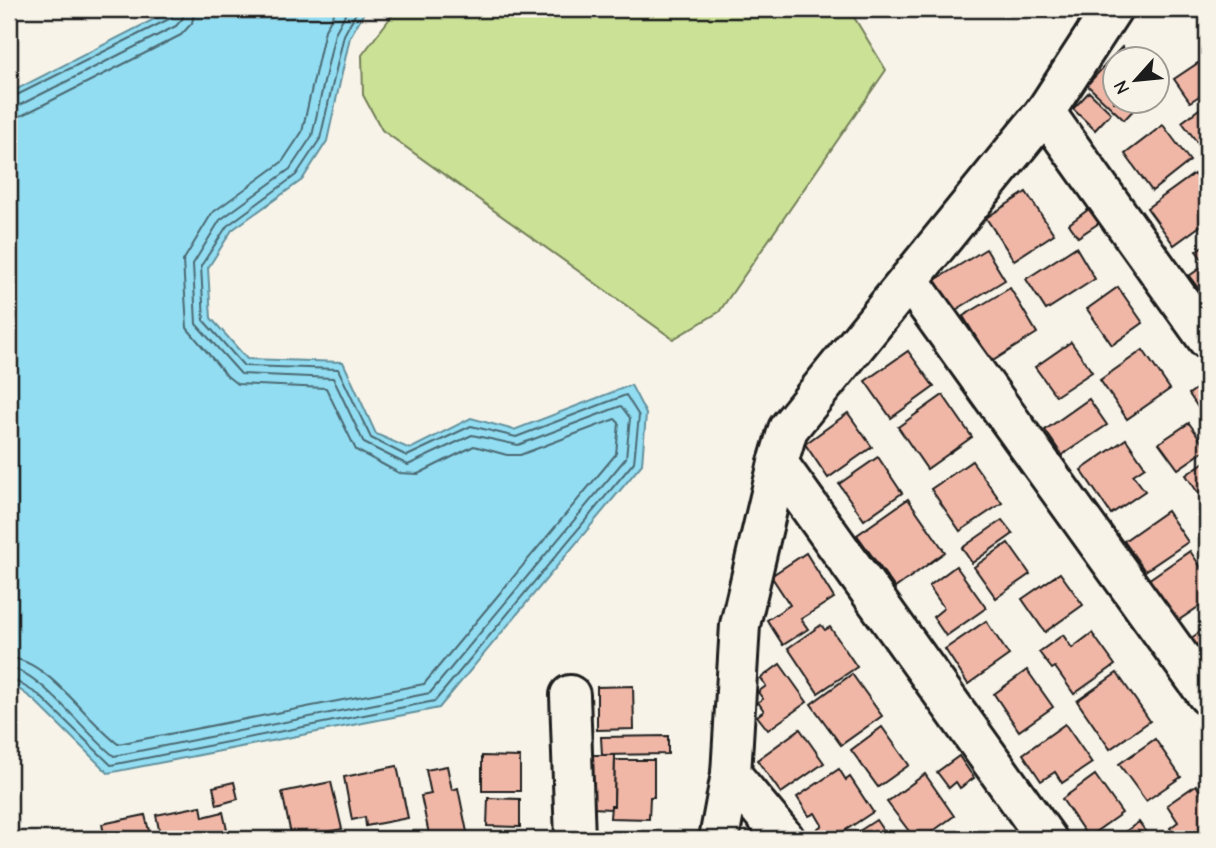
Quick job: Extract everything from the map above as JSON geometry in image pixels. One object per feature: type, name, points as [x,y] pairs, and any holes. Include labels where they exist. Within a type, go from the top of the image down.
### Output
[{"type":"street","points":[[719,839],[731,774],[740,625],[788,429],[1045,112],[1112,9]]},
{"type":"street","points":[[1045,112],[1207,339]]},
{"type":"street","points":[[909,279],[1207,695]]},
{"type":"street","points":[[778,463],[1047,839]]},
{"type":"street","points":[[570,695],[575,839]]},
{"type":"street","points":[[731,774],[785,839]]},
{"type":"green space","points":[[397,9],[849,9],[886,70],[719,312],[673,339],[382,130],[363,95],[362,55]]},
{"type":"water","points":[[174,9],[366,9],[350,37],[327,141],[302,180],[232,230],[208,268],[211,318],[247,359],[343,362],[376,434],[410,449],[471,418],[514,430],[631,385],[646,414],[642,464],[439,708],[108,773],[34,700],[9,682],[9,93]]},
{"type":"building","points":[[1198,63],[1207,77],[1207,91],[1190,102],[1174,79]]},
{"type":"building","points":[[1100,71],[1100,97],[1087,85]]},
{"type":"building","points":[[1089,92],[1100,102],[1100,116],[1108,116],[1095,130],[1073,109]]},
{"type":"building","points":[[1207,103],[1207,152],[1206,154],[1182,122]]},
{"type":"building","points":[[1163,125],[1190,161],[1152,191],[1125,154]]},
{"type":"building","points":[[1194,174],[1207,192],[1207,221],[1174,245],[1147,208]]},
{"type":"building","points":[[1026,192],[1054,234],[1014,260],[986,218]]},
{"type":"building","points":[[1089,209],[1099,223],[1078,237],[1069,224]]},
{"type":"building","points":[[1207,243],[1206,298],[1189,276],[1206,264],[1196,251]]},
{"type":"building","points":[[1076,247],[1095,279],[1046,310],[1026,279]]},
{"type":"building","points":[[986,249],[1005,280],[954,311],[935,280]]},
{"type":"building","points":[[1118,287],[1143,323],[1112,345],[1087,309]]},
{"type":"building","points":[[1010,288],[1037,333],[991,362],[963,316]]},
{"type":"building","points":[[1071,342],[1092,372],[1056,396],[1035,367]]},
{"type":"building","points":[[1143,350],[1170,389],[1127,419],[1100,380]]},
{"type":"building","points":[[908,351],[934,387],[891,418],[865,381]]},
{"type":"building","points":[[1207,381],[1207,421],[1189,394]]},
{"type":"building","points":[[943,395],[972,437],[927,469],[898,427]]},
{"type":"building","points":[[1089,399],[1107,425],[1062,455],[1045,430]]},
{"type":"building","points":[[848,413],[872,447],[828,478],[805,444]]},
{"type":"building","points":[[1189,423],[1207,449],[1178,469],[1159,443]]},
{"type":"building","points":[[1126,439],[1145,467],[1133,475],[1145,491],[1111,514],[1081,470]]},
{"type":"building","points":[[878,457],[902,493],[864,520],[839,484]]},
{"type":"building","points":[[1207,460],[1207,506],[1186,475]]},
{"type":"building","points":[[972,461],[1002,503],[960,531],[931,489]]},
{"type":"building","points":[[908,499],[945,552],[895,588],[857,535]]},
{"type":"building","points":[[1167,511],[1188,542],[1145,571],[1124,541]]},
{"type":"building","points":[[1002,520],[1013,534],[972,563],[962,548]]},
{"type":"building","points":[[1008,543],[1030,574],[996,598],[974,567]]},
{"type":"building","points":[[1190,551],[1207,576],[1207,601],[1176,622],[1148,580]]},
{"type":"building","points":[[806,553],[834,598],[801,619],[808,629],[783,645],[767,620],[790,605],[771,576]]},
{"type":"building","points":[[956,566],[986,608],[946,636],[933,617],[944,608],[929,586]]},
{"type":"building","points":[[1060,573],[1083,605],[1045,632],[1022,599]]},
{"type":"building","points":[[986,621],[1009,655],[968,684],[945,649]]},
{"type":"building","points":[[821,625],[825,630],[830,627],[857,667],[818,693],[788,648]]},
{"type":"building","points":[[1207,627],[1207,664],[1190,639]]},
{"type":"building","points":[[1092,633],[1115,665],[1074,694],[1055,667],[1052,669],[1039,652],[1063,635],[1072,648]]},
{"type":"building","points":[[780,664],[807,702],[768,730],[757,716],[764,711],[758,702],[763,699],[758,692],[766,686],[761,678]]},
{"type":"building","points":[[1027,670],[1053,707],[1019,731],[994,694]]},
{"type":"building","points":[[1117,673],[1150,721],[1110,749],[1077,701]]},
{"type":"building","points":[[852,674],[882,716],[841,745],[811,704]]},
{"type":"building","points":[[633,686],[634,729],[597,730],[597,687]]},
{"type":"building","points":[[1065,724],[1092,763],[1062,783],[1055,772],[1041,781],[1023,754]]},
{"type":"building","points":[[882,727],[909,765],[878,787],[851,750]]},
{"type":"building","points":[[800,729],[824,763],[781,793],[757,760]]},
{"type":"building","points":[[668,736],[668,754],[602,755],[601,737]]},
{"type":"building","points":[[1155,739],[1181,777],[1146,801],[1119,764]]},
{"type":"building","points":[[589,755],[615,755],[614,806],[611,809],[592,808]]},
{"type":"building","points":[[482,756],[520,757],[520,791],[482,791]]},
{"type":"building","points":[[959,756],[974,778],[960,788],[956,782],[949,788],[937,772]]},
{"type":"building","points":[[615,760],[654,760],[654,797],[650,797],[649,819],[610,818],[611,806],[614,806]]},
{"type":"building","points":[[397,766],[408,818],[366,826],[365,817],[352,820],[344,777]]},
{"type":"building","points":[[447,766],[452,790],[458,788],[468,837],[430,839],[421,796],[431,794],[426,770]]},
{"type":"building","points":[[839,769],[846,780],[850,777],[873,812],[832,839],[823,839],[816,830],[822,825],[815,813],[809,816],[797,797]]},
{"type":"building","points":[[925,774],[954,816],[922,839],[915,839],[887,802]]},
{"type":"building","points":[[1095,775],[1122,813],[1088,837],[1062,799]]},
{"type":"building","points":[[234,782],[238,799],[217,805],[213,787]]},
{"type":"building","points":[[331,782],[342,829],[292,839],[282,792]]},
{"type":"building","points":[[1196,785],[1207,802],[1207,839],[1177,839],[1170,828],[1178,822],[1167,805]]},
{"type":"building","points":[[488,798],[520,799],[520,827],[487,826]]},
{"type":"building","points":[[201,806],[203,817],[223,812],[229,839],[161,839],[156,815]]},
{"type":"building","points":[[145,815],[151,839],[105,839],[102,824]]},
{"type":"building","points":[[876,820],[889,839],[847,839]]},
{"type":"building","points":[[1139,822],[1151,839],[1115,839]]}]
